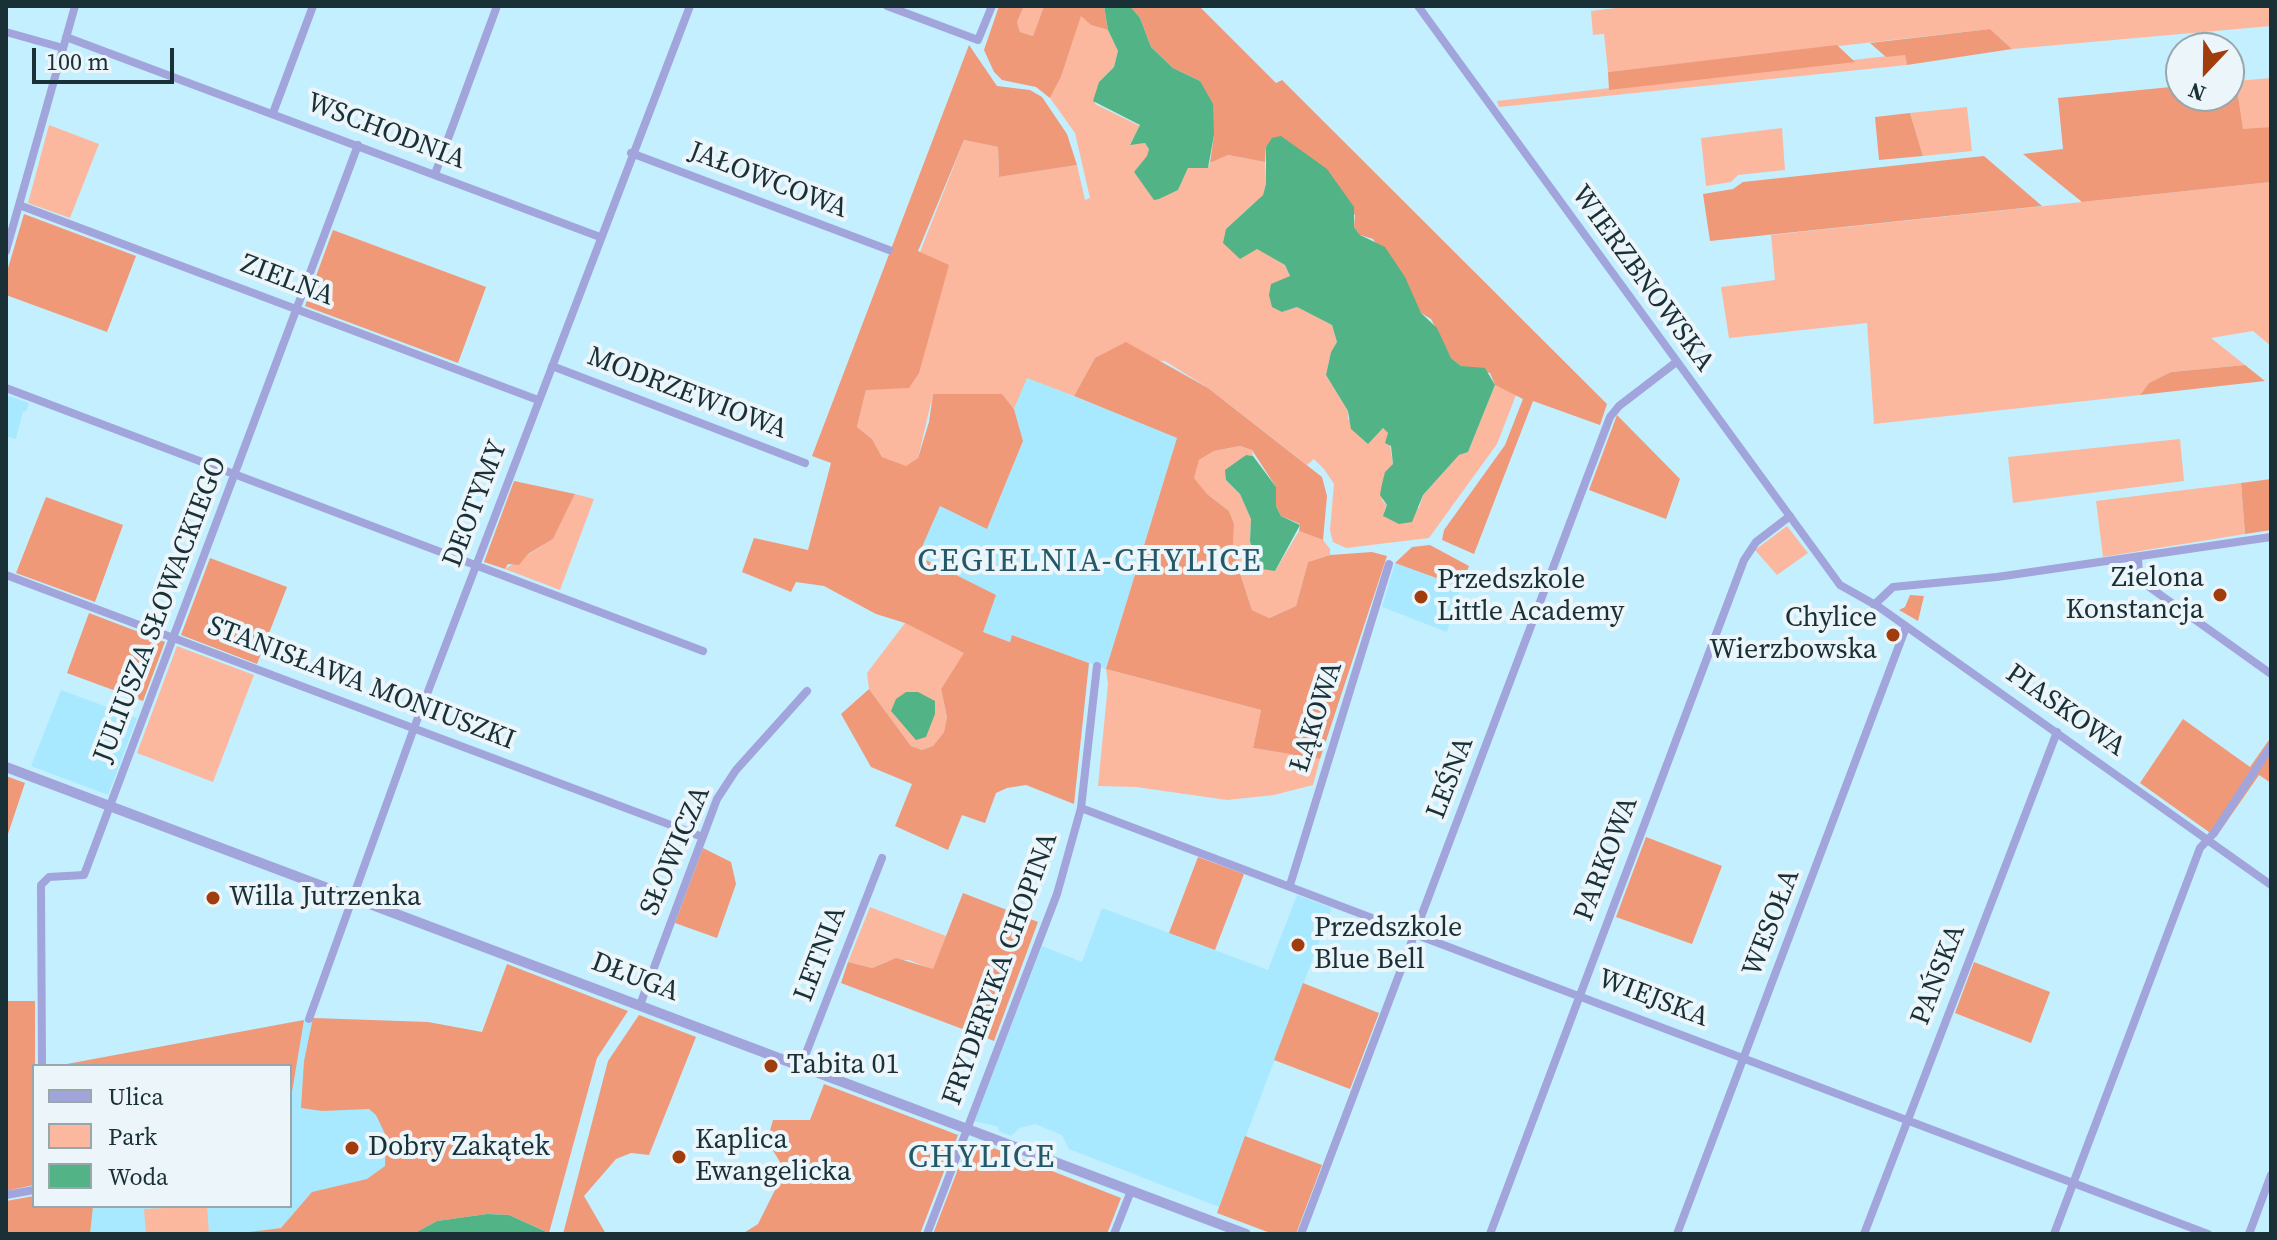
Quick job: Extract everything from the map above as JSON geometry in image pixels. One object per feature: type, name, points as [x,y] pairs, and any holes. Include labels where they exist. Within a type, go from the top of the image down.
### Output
[{"type":"street","points":[[6,251],[75,6]]},
{"type":"street","points":[[273,113],[313,6]]},
{"type":"street","points":[[435,174],[496,8],[485,6]]},
{"type":"street","name":"DEOTYMY","points":[[309,1019],[414,728],[631,153],[690,6]]},
{"type":"street","points":[[887,6],[978,40],[992,6]]},
{"type":"street","name":"WIERZBNOWSKA","points":[[1418,6],[1832,576]]},
{"type":"street","points":[[6,32],[63,48]]},
{"type":"street","name":"WSCHODNIA","points":[[66,37],[600,237]]},
{"type":"street","name":"JULIUSZA SŁOWACKIEGO","points":[[42,1064],[41,885],[49,877],[78,878],[84,875],[358,145]]},
{"type":"street","name":"JAŁOWCOWA","points":[[631,153],[889,250]]},
{"type":"street","name":"ZIELNA","points":[[19,205],[538,400]]},
{"type":"street","name":"LEŚNA","points":[[1301,1234],[1610,417],[1619,406],[1675,363]]},
{"type":"street","name":"MODRZEWIOWA","points":[[552,366],[805,463]]},
{"type":"street","points":[[6,388],[703,651]]},
{"type":"street","name":"PARKOWA","points":[[1490,1234],[1744,560],[1756,542],[1790,516]]},
{"type":"street","points":[[1874,605],[1893,587],[2113,561],[2271,537]]},
{"type":"street","points":[[2138,557],[2139,579]]},
{"type":"street","points":[[2113,561],[2271,674]]},
{"type":"street","name":"ŁĄKOWA","points":[[1290,885],[1389,564]]},
{"type":"street","name":"STANISŁAWA MONIUSZKI","points":[[6,575],[700,836]]},
{"type":"street","name":"PIASKOWA","points":[[1832,576],[1840,585],[1874,605],[2057,732],[2271,885]]},
{"type":"street","name":"WESOŁA","points":[[1677,1234],[1906,627]]},
{"type":"street","name":"FRYDERYKA CHOPINA","points":[[927,1234],[1057,894],[1081,808],[1097,666]]},
{"type":"street","name":"SŁOWICZA","points":[[640,1005],[700,836],[717,799],[736,770],[807,691]]},
{"type":"street","name":"PAŃSKA","points":[[1864,1234],[2057,732]]},
{"type":"street","points":[[2054,1234],[2200,848],[2271,746]]},
{"type":"street","name":"DŁUGA","points":[[6,767],[1246,1234]]},
{"type":"street","name":"WIEJSKA","points":[[1081,808],[2208,1234]]},
{"type":"street","name":"LETNIA","points":[[801,1066],[882,858]]},
{"type":"street","points":[[2249,1234],[2271,1175]]},
{"type":"street","points":[[6,1195],[32,1190]]},
{"type":"street","points":[[1114,1234],[1131,1191]]},
{"type":"shaded area","points":[[999,6],[1024,6],[1017,22],[1020,32],[1033,36],[1044,6],[1104,6],[1108,30],[1091,25],[1081,16],[1061,77],[1050,98],[1036,87],[1002,80],[994,72],[984,50]]},
{"type":"shaded area","points":[[1130,6],[1199,6],[1276,83],[1282,80],[1607,404],[1600,425],[1533,401],[1474,554],[1442,540],[1444,530],[1505,445],[1523,399],[1495,385],[1490,373],[1461,366],[1451,358],[1431,319],[1421,313],[1373,239],[1360,235],[1354,227],[1355,215],[1266,146],[1265,162],[1228,155],[1210,163],[1214,135],[1200,81],[1173,68],[1151,47],[1140,18]]},
{"type":"shaded area","points":[[1990,29],[2012,49],[1907,65],[1905,55],[1886,57],[1870,43]]},
{"type":"shaded area","points":[[969,45],[997,86],[1030,90],[1042,97],[1067,134],[1077,165],[999,177],[998,147],[964,140],[918,251],[949,265],[919,373],[909,388],[866,390],[857,427],[872,439],[882,457],[906,466],[918,458],[929,422],[933,394],[1002,394],[1014,409],[1023,441],[987,529],[940,506],[918,556],[996,595],[983,632],[1010,642],[1012,635],[1089,663],[1074,804],[1026,785],[1007,788],[996,793],[985,823],[962,815],[948,850],[895,826],[912,784],[871,767],[841,714],[869,689],[911,746],[922,750],[933,746],[944,732],[947,717],[941,689],[964,653],[905,623],[876,614],[824,586],[796,582],[791,592],[742,572],[754,538],[808,550],[831,463],[812,456]]},
{"type":"shaded area","points":[[1837,45],[1855,62],[1609,90],[1608,72]]},
{"type":"shaded area","points":[[2165,88],[2165,112],[2241,112],[2243,129],[2271,127],[2271,182],[2082,202],[2023,154],[2063,149],[2058,98]]},
{"type":"shaded area","points":[[1910,113],[1923,156],[1879,160],[1875,117]]},
{"type":"shaded area","points":[[1984,156],[2042,206],[1710,241],[1703,194],[1733,189],[1743,182]]},
{"type":"shaded area","points":[[24,214],[136,256],[107,332],[6,295],[6,275]]},
{"type":"shaded area","points":[[333,230],[486,287],[458,363],[305,306]]},
{"type":"shaded area","points":[[1126,342],[1208,388],[1322,477],[1327,496],[1323,540],[1299,531],[1300,524],[1281,516],[1276,506],[1276,487],[1252,450],[1240,446],[1214,451],[1199,460],[1194,478],[1207,494],[1229,511],[1234,524],[1233,552],[1252,610],[1269,618],[1296,606],[1308,562],[1330,555],[1372,552],[1387,556],[1320,759],[1253,748],[1261,710],[1106,669],[1177,438],[1074,396],[1095,358]]},
{"type":"shaded area","points":[[2245,365],[2265,381],[2140,395],[2149,383],[2171,372]]},
{"type":"shaded area","points":[[1026,377],[1177,438],[1106,669],[1013,635],[1011,642],[983,632],[917,557],[940,506],[987,529],[1023,441],[1014,409]]},
{"type":"shaded area","points":[[6,395],[29,403],[26,412],[23,411],[16,439],[6,436]]},
{"type":"shaded area","points":[[1617,415],[1680,479],[1666,519],[1589,490]]},
{"type":"shaded area","points":[[2271,479],[2271,530],[2245,534],[2241,483]]},
{"type":"shaded area","points":[[514,481],[575,494],[553,539],[528,554],[519,565],[508,564],[505,569],[484,562]]},
{"type":"shaded area","points":[[46,497],[123,525],[95,602],[16,573]]},
{"type":"shaded area","points":[[1430,545],[1469,566],[1461,587],[1395,563],[1412,547]]},
{"type":"shaded area","points":[[210,558],[287,587],[257,664],[181,635]]},
{"type":"shaded area","name":"Przedszkole Little Academy","points":[[1395,563],[1461,587],[1447,632],[1382,607]]},
{"type":"shaded area","points":[[1910,595],[1924,596],[1918,621],[1899,610],[1905,607]]},
{"type":"shaded area","points":[[89,613],[165,642],[143,701],[67,673]]},
{"type":"shaded area","points":[[61,690],[137,718],[108,795],[31,766]]},
{"type":"shaded area","points":[[2183,719],[2250,767],[2271,737],[2271,783],[2259,775],[2216,837],[2140,783]]},
{"type":"shaded area","points":[[6,776],[25,783],[6,840]]},
{"type":"shaded area","points":[[1646,837],[1722,866],[1692,944],[1616,917]]},
{"type":"shaded area","points":[[703,848],[731,862],[736,884],[717,938],[675,923]]},
{"type":"shaded area","points":[[1198,857],[1244,874],[1215,950],[1169,933]]},
{"type":"shaded area","points":[[963,893],[1038,922],[994,1041],[841,983],[848,962],[872,968],[896,958],[933,969]]},
{"type":"shaded area","points":[[1297,895],[1332,908],[1219,1207],[1069,1149],[1062,1135],[1035,1124],[1020,1128],[1011,1136],[998,1131],[999,1127],[974,1121],[1042,946],[1082,962],[1102,908],[1268,970]]},
{"type":"shaded area","points":[[1974,962],[2050,992],[2031,1043],[1955,1013]]},
{"type":"shaded area","points":[[507,964],[628,1011],[597,1058],[549,1233],[509,1215],[487,1214],[437,1221],[413,1234],[234,1234],[281,1228],[312,1192],[367,1179],[385,1166],[386,1136],[376,1115],[369,1109],[322,1111],[301,1108],[304,1061],[313,1018],[428,1022],[482,1032]]},
{"type":"shaded area","points":[[1303,983],[1379,1013],[1350,1089],[1274,1060]]},
{"type":"shaded area","points":[[6,1001],[35,1001],[32,1185],[6,1191]]},
{"type":"shaded area","points":[[639,1015],[696,1037],[649,1155],[631,1153],[616,1159],[584,1196],[606,1234],[563,1234],[608,1061]]},
{"type":"shaded area","points":[[313,1018],[428,1022],[482,1032],[377,1234],[77,1234],[72,1208],[292,1208],[292,1064],[68,1064]]},
{"type":"shaded area","points":[[304,1020],[292,1092],[292,1064],[67,1064]]},
{"type":"shaded area","points":[[824,1084],[958,1135],[920,1234],[742,1234],[758,1224],[785,1170],[767,1141],[773,1120],[810,1120]]},
{"type":"shaded area","points":[[1245,1136],[1322,1165],[1296,1234],[1273,1234],[1217,1213]]},
{"type":"shaded area","points":[[978,1142],[1121,1198],[1107,1234],[933,1234],[966,1148]]},
{"type":"shaded area","points":[[32,1196],[32,1208],[93,1208],[90,1234],[6,1234],[6,1201]]},
{"type":"green space","points":[[1024,6],[1044,6],[1033,36],[1020,32],[1017,22]]},
{"type":"green space","points":[[1632,6],[2271,6],[2271,26],[2165,32],[2165,35],[2012,49],[1990,29],[1608,72],[1604,34],[1593,35],[1591,11]]},
{"type":"green space","points":[[1081,15],[1091,25],[1108,30],[1118,51],[1114,67],[1099,82],[1095,104],[1140,126],[1130,144],[1145,143],[1149,148],[1148,156],[1134,172],[1154,199],[1178,190],[1188,168],[1208,168],[1210,163],[1228,155],[1265,162],[1263,195],[1226,229],[1285,265],[1290,276],[1285,280],[1282,312],[1297,307],[1332,325],[1337,342],[1331,352],[1326,375],[1348,411],[1348,419],[1377,433],[1383,428],[1388,433],[1393,464],[1382,500],[1387,505],[1384,512],[1419,508],[1423,495],[1459,455],[1468,452],[1495,385],[1516,395],[1497,444],[1429,538],[1346,548],[1333,542],[1330,530],[1334,484],[1324,469],[1314,459],[1307,465],[1208,388],[1165,361],[1095,358],[1074,396],[1027,378],[1014,409],[1001,394],[933,394],[918,458],[906,467],[882,457],[872,439],[857,427],[866,390],[964,140],[998,147],[999,177],[1077,165],[1085,200],[1090,198],[1075,133],[1050,98],[1061,77]]},
{"type":"green space","points":[[1905,54],[1907,65],[1499,107],[1497,101]]},
{"type":"green space","points":[[2271,78],[2271,127],[2243,130],[2240,112],[2245,112],[2245,80]]},
{"type":"green space","points":[[1967,107],[1972,151],[1923,156],[1910,113]]},
{"type":"green space","points":[[49,125],[99,144],[70,218],[28,203]]},
{"type":"green space","points":[[1782,128],[1785,170],[1738,175],[1731,182],[1706,186],[1701,138]]},
{"type":"green space","points":[[2271,182],[2271,346],[2253,331],[2211,338],[2245,365],[2171,372],[2149,383],[2140,395],[1874,424],[1867,323],[1729,338],[1721,287],[1775,280],[1771,235]]},
{"type":"green space","points":[[2180,439],[2184,481],[2013,503],[2008,457]]},
{"type":"green space","points":[[1240,446],[1252,450],[1253,456],[1245,455],[1226,480],[1240,494],[1251,519],[1250,541],[1255,563],[1275,571],[1299,531],[1323,540],[1330,549],[1330,555],[1308,562],[1296,606],[1268,618],[1252,610],[1233,552],[1234,524],[1229,511],[1193,478],[1199,460],[1214,451]]},
{"type":"green space","points":[[2241,483],[2245,534],[2103,557],[2096,501]]},
{"type":"green space","points":[[575,494],[594,499],[560,590],[505,569],[553,539]]},
{"type":"green space","points":[[1787,526],[1808,553],[1777,575],[1755,550]]},
{"type":"green space","points":[[905,623],[965,653],[941,689],[947,717],[944,732],[933,746],[922,750],[911,746],[869,689],[867,673]]},
{"type":"green space","points":[[177,646],[254,675],[213,782],[137,753]]},
{"type":"green space","points":[[1106,669],[1261,710],[1253,748],[1320,759],[1313,785],[1274,795],[1227,800],[1136,787],[1098,786],[1108,684]]},
{"type":"green space","points":[[870,907],[946,936],[933,970],[909,960],[888,961],[872,968],[848,962]]},
{"type":"green space","points":[[207,1208],[209,1234],[146,1234],[144,1209]]},
{"type":"water","points":[[1104,6],[1130,6],[1140,18],[1151,47],[1173,68],[1200,81],[1213,104],[1214,135],[1208,168],[1188,168],[1178,190],[1159,199],[1154,200],[1134,172],[1149,149],[1145,143],[1130,145],[1140,125],[1093,101],[1099,82],[1114,67],[1118,51],[1108,30]]},
{"type":"water","points":[[1281,136],[1327,169],[1354,207],[1354,227],[1360,235],[1385,247],[1405,277],[1421,313],[1437,328],[1451,358],[1461,366],[1485,368],[1495,385],[1468,452],[1459,455],[1423,495],[1412,522],[1399,524],[1383,516],[1387,505],[1380,495],[1382,484],[1385,472],[1393,464],[1391,446],[1385,443],[1388,433],[1383,428],[1368,444],[1351,429],[1348,411],[1326,375],[1331,352],[1337,342],[1332,325],[1297,307],[1282,312],[1272,307],[1269,295],[1271,284],[1290,276],[1285,265],[1257,249],[1240,259],[1223,243],[1226,229],[1263,195],[1266,147],[1272,138]]},
{"type":"water","points":[[1246,455],[1253,456],[1276,487],[1276,506],[1281,516],[1300,525],[1275,571],[1262,569],[1255,563],[1250,541],[1251,519],[1240,494],[1226,480],[1225,470]]},
{"type":"water","points":[[906,692],[918,692],[935,701],[935,714],[926,737],[916,740],[891,711],[896,699]]},
{"type":"water","points":[[487,1214],[509,1215],[551,1234],[413,1234],[437,1221]]},
{"type":"place","name":"Zielona Konstancja","points":[[2220,595]]},
{"type":"place","name":"Przedszkole Little Academy","points":[[1421,597]]},
{"type":"place","name":"Chylice Wierzbowska","points":[[1893,635]]},
{"type":"place","name":"Willa Jutrzenka","points":[[213,898]]},
{"type":"place","name":"Przedszkole Blue Bell","points":[[1298,945]]},
{"type":"place","name":"Tabita 01","points":[[771,1066]]},
{"type":"place","name":"Dobry Zakątek","points":[[352,1148]]},
{"type":"place","name":"Kaplica Ewangelicka","points":[[679,1157]]},
{"type":"district","name":"CEGIELNIA-CHYLICE","points":[[1090,563]]},
{"type":"district","name":"CHYLICE","points":[[982,1159]]}]
